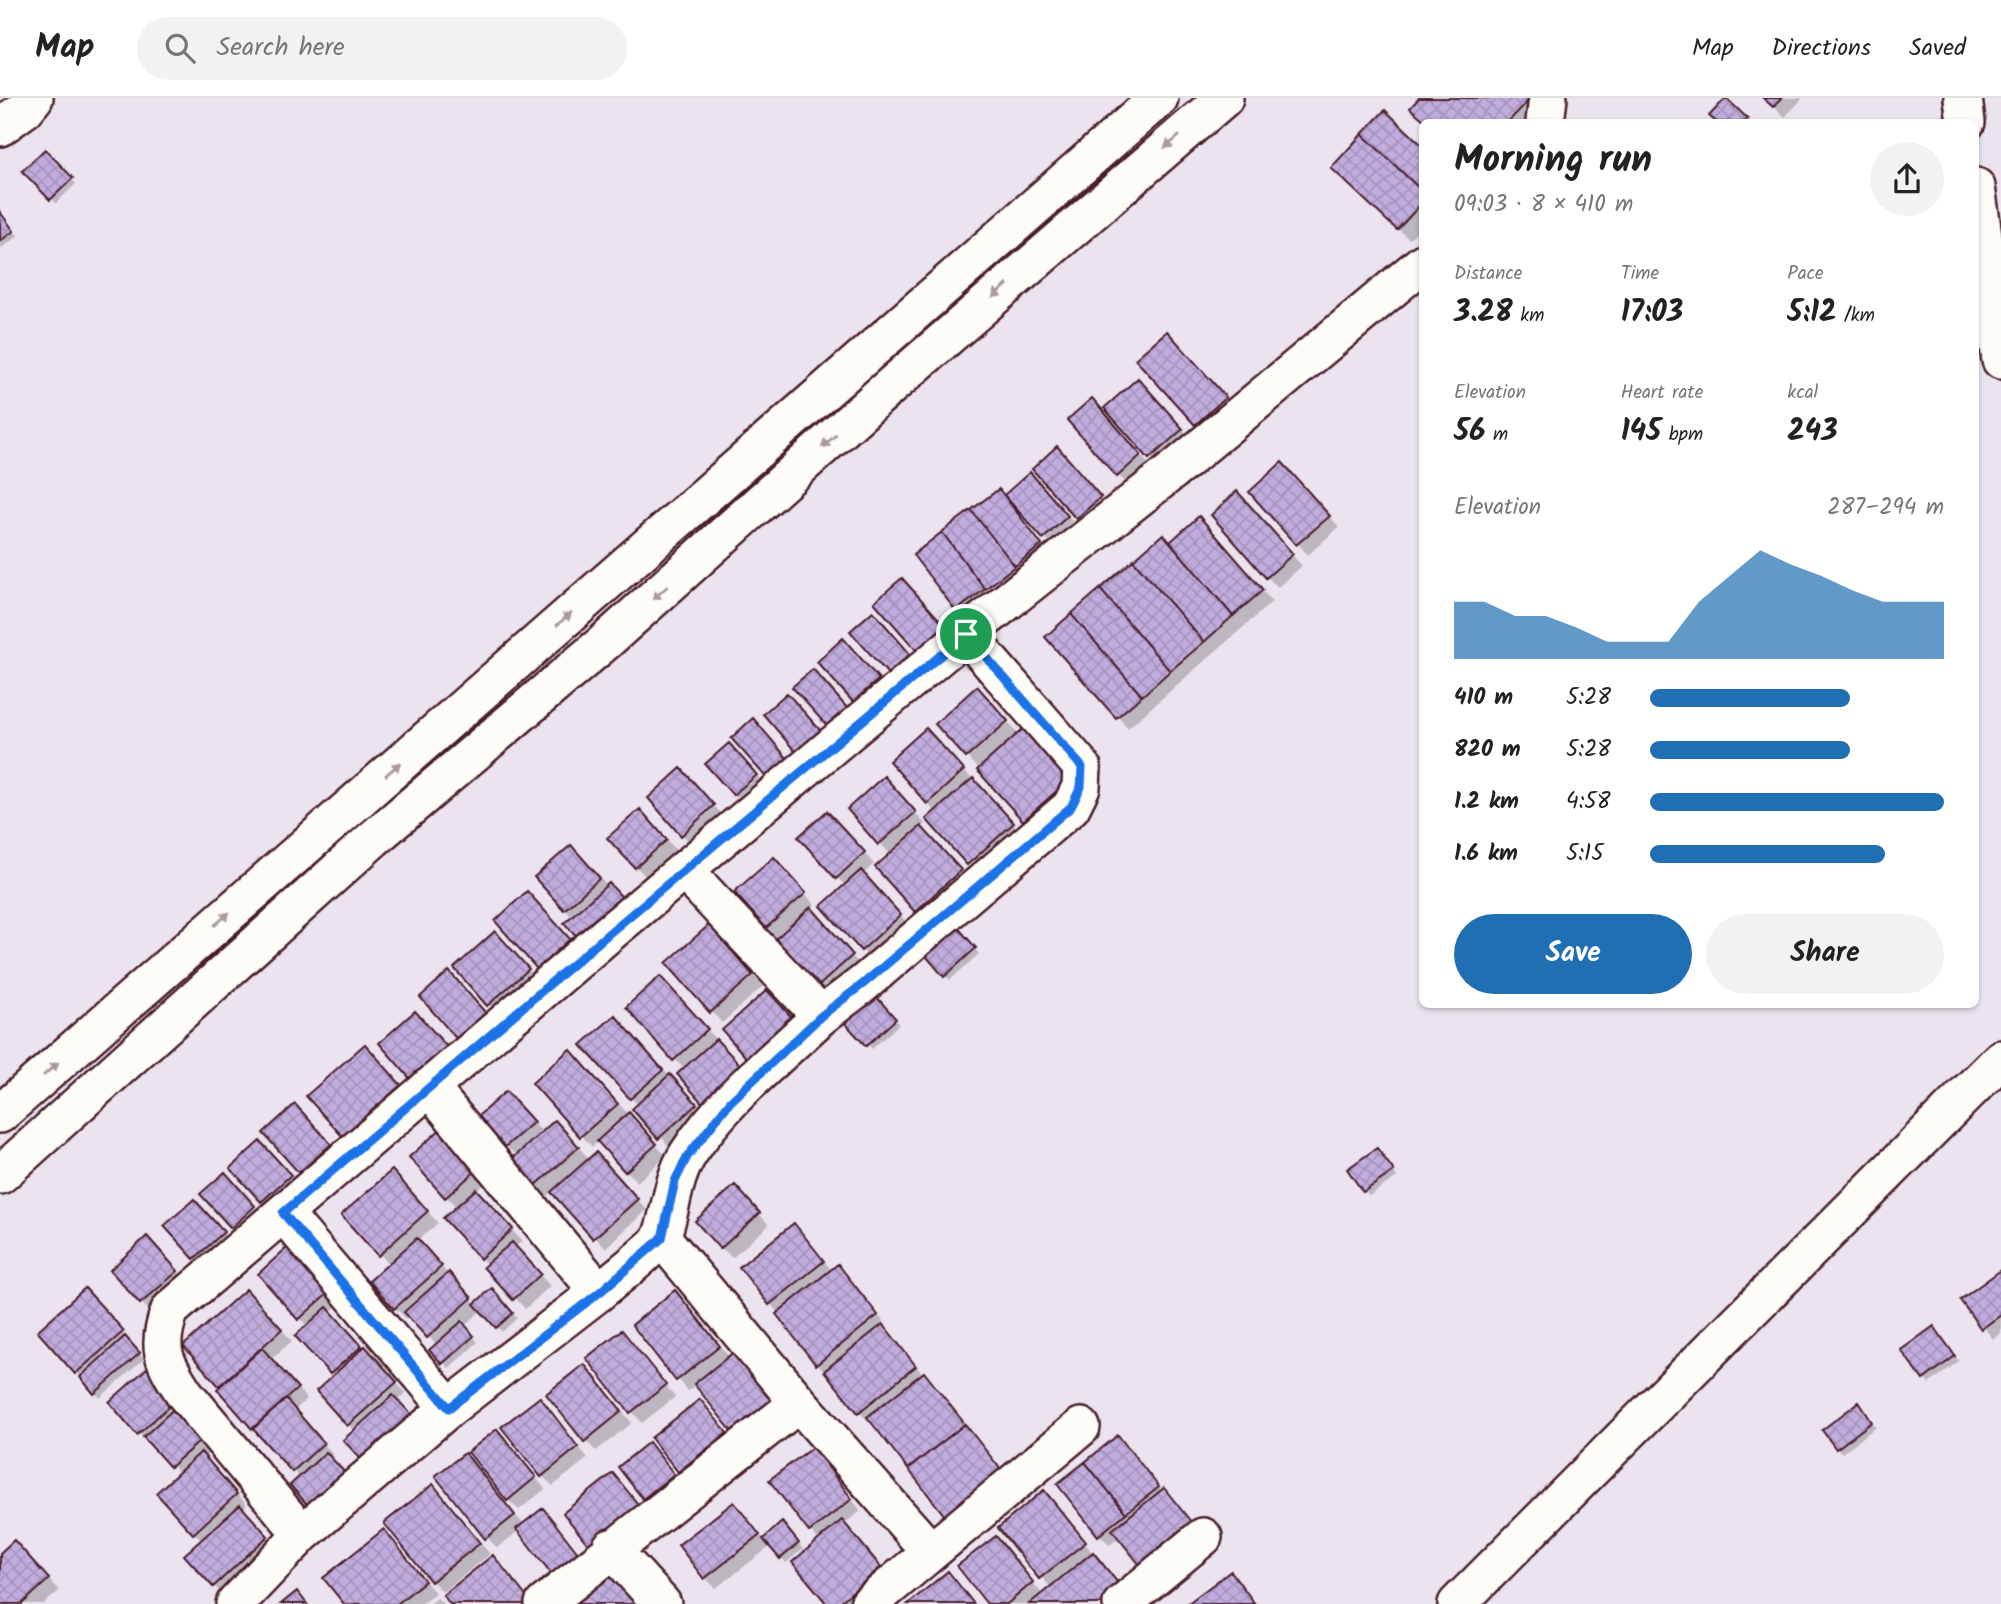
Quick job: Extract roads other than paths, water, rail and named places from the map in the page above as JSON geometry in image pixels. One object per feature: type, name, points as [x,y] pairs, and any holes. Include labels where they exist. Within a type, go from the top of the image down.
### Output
[{"type":"street","points":[[0,127],[25,109],[34,98]]},
{"type":"street","points":[[0,1114],[1159,98]]},
{"type":"street","points":[[0,1175],[353,857],[606,641],[877,397],[1224,98]]},
{"type":"street","points":[[1545,119],[1548,98]]},
{"type":"street","points":[[1963,98],[1966,119]]},
{"type":"street","points":[[1979,208],[2001,360]]},
{"type":"street","points":[[302,1534],[185,1394],[164,1358],[162,1346],[170,1310],[684,870],[966,634],[1180,465],[1419,266]]},
{"type":"street","points":[[235,1604],[302,1534],[449,1408],[600,1292],[662,1238],[675,1181],[700,1138],[730,1102],[821,1016],[884,967],[1071,807],[1078,797],[1082,767],[966,634]]},
{"type":"street","points":[[684,870],[821,1016]]},
{"type":"street","points":[[1457,1604],[2001,1059]]},
{"type":"street","points":[[429,1087],[600,1292]]},
{"type":"street","points":[[283,1213],[449,1408]]},
{"type":"street","points":[[662,1238],[799,1403],[931,1552]]},
{"type":"street","points":[[544,1604],[611,1548],[799,1403]]},
{"type":"street","points":[[869,1604],[1081,1427]]},
{"type":"street","points":[[1122,1604],[1203,1537]]},
{"type":"street","points":[[611,1548],[662,1604]]}]
